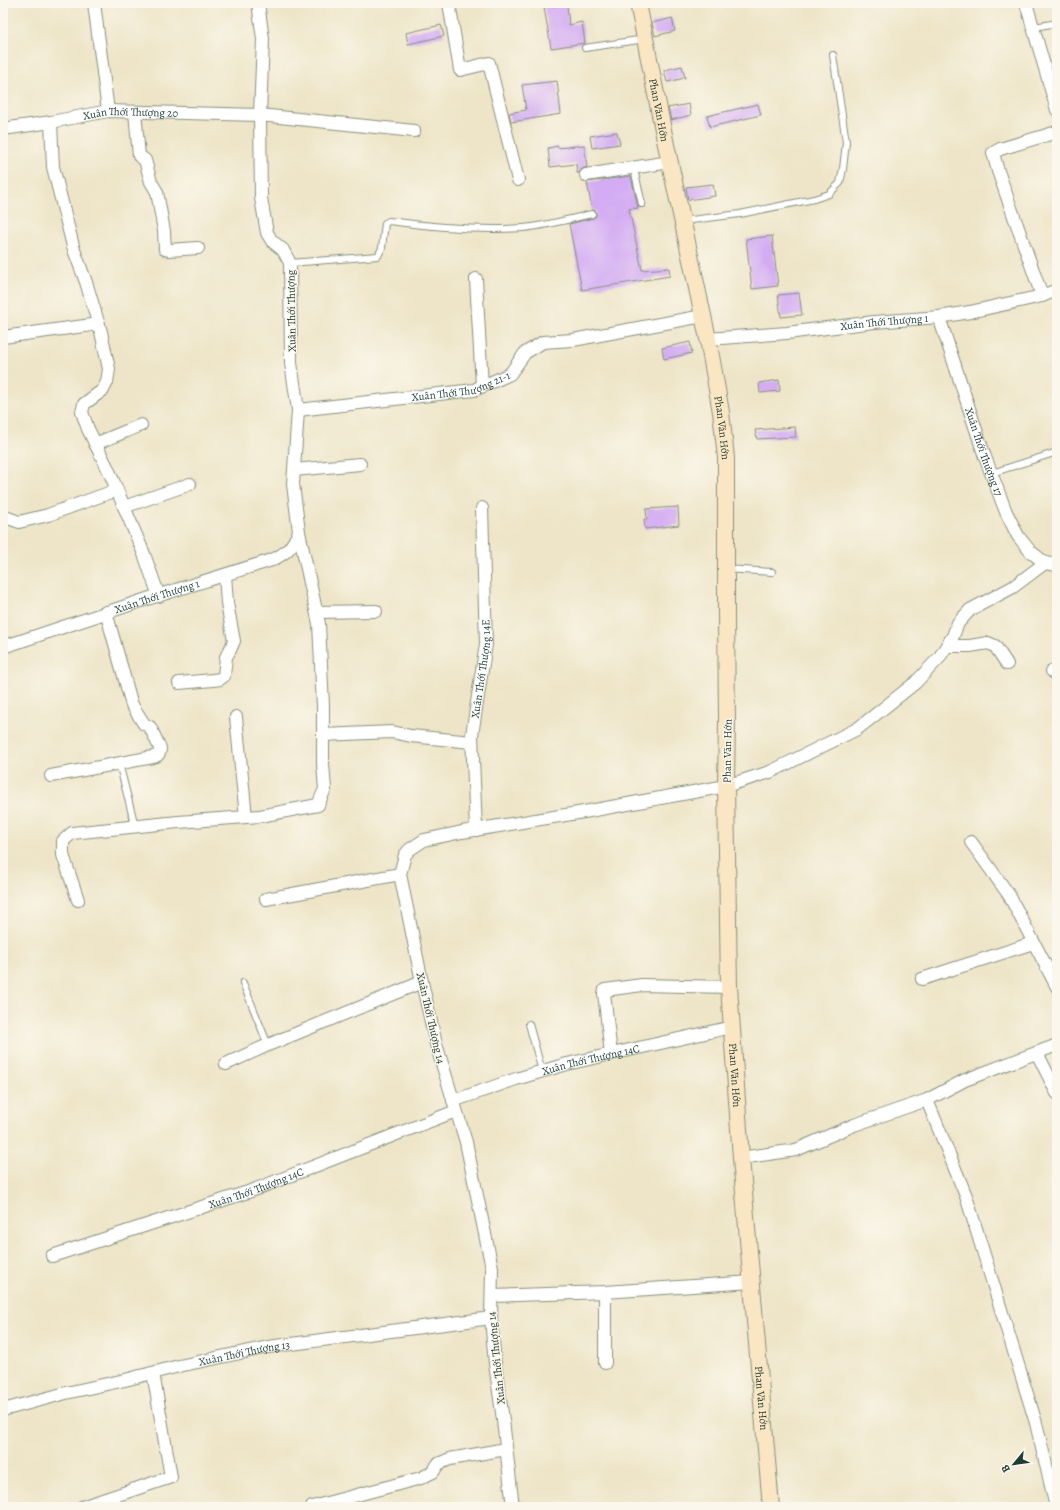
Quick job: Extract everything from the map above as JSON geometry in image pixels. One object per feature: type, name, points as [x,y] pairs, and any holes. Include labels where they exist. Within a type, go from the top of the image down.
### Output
[{"type":"main road","name":"Phan Văn Hớn","points":[[638,3],[708,339],[721,412],[726,458],[726,786],[729,987],[741,1158],[771,1507]]},
{"type":"street","points":[[94,3],[108,110]]},
{"type":"street","name":"Xuân Thới Thượng","points":[[246,817],[260,816],[318,805],[325,789],[320,639],[317,612],[299,532],[293,484],[298,410],[291,363],[290,263],[283,250],[274,244],[267,233],[261,198],[260,115],[263,39],[258,3]]},
{"type":"street","points":[[449,3],[460,70],[489,63],[518,180]]},
{"type":"street","points":[[1026,3],[1057,110]]},
{"type":"street","name":"Xuân Thới Thượng 20","points":[[3,129],[51,122],[108,110],[260,115],[414,131]]},
{"type":"street","points":[[135,112],[139,156],[145,160],[151,182],[157,192],[164,231],[165,249],[198,248]]},
{"type":"street","points":[[51,122],[53,167],[74,250],[99,324],[109,369],[107,382],[103,390],[84,404],[82,412],[88,429],[117,490],[144,554],[159,596]]},
{"type":"street","points":[[1042,296],[993,153],[1000,149],[1057,132]]},
{"type":"street","points":[[586,175],[634,169],[670,162]]},
{"type":"street","points":[[476,279],[482,386]]},
{"type":"street","name":"Xuân Thới Thượng 1","points":[[708,339],[787,333],[874,322],[939,317],[970,312],[1042,296],[1057,290]]},
{"type":"street","name":"Xuân Thới Thượng 21-1","points":[[298,410],[474,390],[510,374],[525,353],[543,342],[573,340],[703,316]]},
{"type":"street","name":"Xuân Thới Thượng 17","points":[[939,317],[968,407],[1006,512],[1018,536],[1030,551],[1045,563],[1057,565]]},
{"type":"street","points":[[3,337],[99,324]]},
{"type":"street","points":[[96,444],[141,425]]},
{"type":"street","points":[[294,470],[360,464]]},
{"type":"street","points":[[124,507],[190,484]]},
{"type":"street","points":[[3,516],[19,522],[48,515],[117,490]]},
{"type":"street","name":"Xuân Thới Thượng 14E","points":[[476,830],[472,735],[486,644],[482,508]]},
{"type":"street","name":"Xuân Thới Thượng 1","points":[[3,647],[106,612],[225,576],[280,556],[293,545],[299,532]]},
{"type":"street","name":"Xuân Thới Thượng 14","points":[[512,1507],[491,1318],[492,1268],[466,1142],[436,1044],[422,982],[400,874],[405,855],[409,850],[424,840],[726,786],[770,772],[857,729],[915,683],[939,658],[953,636],[958,623],[970,610],[1013,587],[1045,563]]},
{"type":"street","points":[[179,683],[214,680],[220,679],[224,676],[226,657],[234,641],[227,603],[225,576]]},
{"type":"street","points":[[317,612],[376,611]]},
{"type":"street","points":[[51,776],[158,756],[160,752],[160,748],[150,727],[144,724],[132,705],[106,612]]},
{"type":"street","points":[[946,646],[970,646],[988,643],[995,646],[1007,664]]},
{"type":"street","points":[[78,900],[63,855],[64,841],[72,833],[135,826],[246,817],[236,717]]},
{"type":"street","points":[[323,735],[392,732],[411,736],[472,742]]},
{"type":"street","points":[[971,842],[1009,895],[1057,987]]},
{"type":"street","points":[[266,899],[400,874]]},
{"type":"street","points":[[922,978],[1033,943]]},
{"type":"street","points":[[226,1064],[268,1045],[422,982]]},
{"type":"street","points":[[611,1054],[604,993],[605,990],[642,986],[729,987]]},
{"type":"street","name":"Xuân Thới Thượng 14C","points":[[52,1256],[251,1191],[542,1071],[732,1027]]},
{"type":"street","points":[[741,1158],[796,1150],[854,1125],[927,1100],[965,1080],[1057,1045]]},
{"type":"street","points":[[1037,1053],[1057,1093]]},
{"type":"street","points":[[927,1100],[966,1196],[1036,1423],[1056,1507]]},
{"type":"street","points":[[492,1296],[605,1292],[752,1282]]},
{"type":"street","points":[[605,1292],[605,1363]]},
{"type":"street","name":"Xuân Thới Thượng 13","points":[[3,1410],[66,1392],[268,1347],[491,1318]]},
{"type":"street","points":[[82,1507],[171,1477],[153,1372]]},
{"type":"street","points":[[312,1507],[421,1478],[433,1472],[438,1464],[450,1459],[506,1449]]},
{"type":"lane","points":[[1034,27],[1057,23]]},
{"type":"lane","points":[[585,48],[645,39]]},
{"type":"lane","points":[[683,221],[740,214],[814,199],[829,194],[840,183],[846,142],[833,55]]},
{"type":"lane","points":[[634,169],[642,204]]},
{"type":"lane","points":[[290,263],[378,256],[382,248],[385,223],[389,221],[473,228],[523,228],[592,214]]},
{"type":"lane","points":[[992,473],[1057,452]]},
{"type":"lane","points":[[726,569],[772,572]]},
{"type":"lane","points":[[119,764],[135,826]]},
{"type":"lane","points":[[243,983],[268,1045]]},
{"type":"lane","points":[[529,1024],[542,1071]]},
{"type":"building","points":[[567,5],[569,25],[582,22],[585,43],[551,48],[544,7]]},
{"type":"building","points":[[672,18],[675,31],[655,36],[652,23]]},
{"type":"building","points":[[441,25],[444,36],[408,44],[406,33]]},
{"type":"building","points":[[682,66],[685,78],[667,82],[664,70]]},
{"type":"building","points":[[557,81],[561,114],[511,122],[509,113],[526,110],[522,85]]},
{"type":"building","points":[[689,104],[691,115],[671,120],[668,108]]},
{"type":"building","points":[[758,104],[761,115],[710,127],[707,116]]},
{"type":"building","points":[[617,132],[620,144],[592,148],[590,136]]},
{"type":"building","points":[[584,145],[587,167],[582,169],[579,173],[577,173],[576,164],[550,167],[548,148]]},
{"type":"building","points":[[631,176],[638,208],[629,209],[642,270],[669,268],[670,276],[582,290],[569,224],[596,216],[596,211],[592,210],[587,182]]},
{"type":"building","points":[[713,184],[715,196],[688,200],[686,187]]},
{"type":"building","points":[[772,236],[778,286],[752,289],[746,239]]},
{"type":"building","points":[[799,293],[802,315],[781,317],[778,295]]},
{"type":"building","points":[[690,342],[692,353],[664,359],[662,348]]},
{"type":"building","points":[[779,380],[780,391],[760,393],[759,383]]},
{"type":"building","points":[[795,427],[796,437],[757,439],[755,430]]},
{"type":"building","points":[[678,507],[679,525],[645,529],[644,519],[647,519],[646,509]]}]
